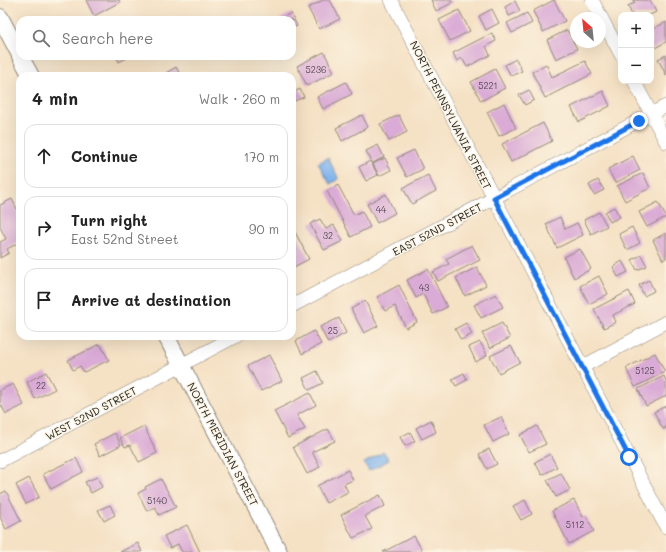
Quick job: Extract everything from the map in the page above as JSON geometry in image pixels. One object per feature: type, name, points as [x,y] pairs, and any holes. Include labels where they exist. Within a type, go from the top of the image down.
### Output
[{"type":"main road","points":[[0,17],[16,48]]},
{"type":"main road","points":[[22,60],[29,72]]},
{"type":"main road","name":"NORTH MERIDIAN STREET","points":[[168,340],[279,552]]},
{"type":"street","name":"NORTH PENNSYLVANIA STREET","points":[[391,0],[666,527]]},
{"type":"street","points":[[592,0],[618,49]]},
{"type":"street","points":[[636,84],[666,142]]},
{"type":"street","name":"EAST 52ND STREET","points":[[296,304],[666,106]]},
{"type":"street","points":[[582,367],[666,322]]},
{"type":"street","points":[[181,365],[228,340]]},
{"type":"street","name":"WEST 52ND STREET","points":[[0,462],[181,365]]},
{"type":"water","points":[[328,158],[339,179],[330,184],[318,163]]},
{"type":"water","points":[[384,452],[389,460],[369,471],[364,463]]},
{"type":"building","points":[[86,0],[119,0],[120,2],[94,16]]},
{"type":"building","points":[[323,0],[330,0],[340,19],[319,29],[308,8]]},
{"type":"building","points":[[431,0],[451,0],[452,3],[436,11]]},
{"type":"building","points":[[554,0],[565,21],[543,32],[533,11]]},
{"type":"building","points":[[633,0],[650,0],[656,12],[631,12],[628,6],[635,3]]},
{"type":"building","points":[[515,1],[520,11],[509,16],[505,7]]},
{"type":"building","points":[[492,9],[499,23],[486,30],[479,16]]},
{"type":"building","points":[[459,10],[470,31],[450,41],[439,20]]},
{"type":"building","points":[[291,13],[292,16],[286,16]]},
{"type":"building","points":[[527,13],[532,23],[512,33],[507,23]]},
{"type":"building","points":[[666,22],[666,42],[654,48],[654,48],[654,28]]},
{"type":"building","points":[[567,30],[570,36],[570,48],[577,49],[556,59],[547,40]]},
{"type":"building","points":[[492,33],[496,41],[486,46],[490,55],[467,67],[462,58],[457,61],[453,53]]},
{"type":"building","points":[[324,52],[334,72],[307,86],[297,66]]},
{"type":"building","points":[[666,55],[666,75],[658,59]]},
{"type":"building","points":[[516,59],[522,71],[511,76],[505,65]]},
{"type":"building","points":[[585,61],[592,74],[545,98],[532,72],[546,64],[552,77]]},
{"type":"building","points":[[176,67],[179,72],[168,72]]},
{"type":"building","points":[[495,69],[505,88],[481,101],[471,82]]},
{"type":"building","points":[[346,82],[352,94],[323,109],[317,97]]},
{"type":"building","points":[[300,89],[304,97],[296,100],[296,91]]},
{"type":"building","points":[[529,90],[534,100],[525,105],[519,95]]},
{"type":"building","points":[[603,91],[610,106],[579,122],[571,107]]},
{"type":"building","points":[[504,103],[516,128],[499,136],[487,112]]},
{"type":"building","points":[[362,115],[368,127],[342,141],[336,128]]},
{"type":"building","points":[[399,115],[407,132],[389,141],[380,124]]},
{"type":"building","points":[[543,123],[552,141],[511,162],[502,144]]},
{"type":"building","points":[[378,145],[384,157],[373,163],[366,151]]},
{"type":"building","points":[[414,150],[423,169],[407,177],[397,158]]},
{"type":"building","points":[[633,156],[640,170],[615,183],[608,169]]},
{"type":"building","points":[[385,158],[391,170],[379,176],[373,164]]},
{"type":"building","points":[[370,161],[378,175],[366,181],[359,167]]},
{"type":"building","points":[[643,173],[650,188],[625,201],[617,186]]},
{"type":"building","points":[[428,175],[436,191],[412,204],[403,188]]},
{"type":"building","points":[[598,180],[604,190],[594,195],[589,185]]},
{"type":"building","points":[[338,185],[354,215],[362,211],[370,227],[351,237],[327,191]]},
{"type":"building","points":[[386,194],[395,213],[377,223],[367,204]]},
{"type":"building","points":[[12,199],[16,207],[16,244],[7,249],[9,253],[0,258],[0,242],[6,239],[0,227],[0,205]]},
{"type":"building","points":[[658,202],[666,217],[647,227],[639,212]]},
{"type":"building","points":[[614,207],[620,217],[610,222],[605,212]]},
{"type":"building","points":[[599,212],[607,226],[591,234],[584,220]]},
{"type":"building","points":[[560,217],[565,229],[577,223],[583,235],[557,248],[546,224]]},
{"type":"building","points":[[320,219],[326,229],[334,225],[343,241],[324,250],[310,224]]},
{"type":"building","points":[[632,227],[640,243],[627,250],[619,234]]},
{"type":"building","points":[[666,233],[666,258],[663,260],[653,240]]},
{"type":"building","points":[[296,234],[309,259],[296,266]]},
{"type":"building","points":[[472,245],[480,260],[438,281],[433,272],[449,264],[446,259]]},
{"type":"building","points":[[580,249],[591,269],[574,278],[564,257]]},
{"type":"building","points":[[641,255],[647,266],[637,270],[632,260]]},
{"type":"building","points":[[622,261],[628,272],[618,277],[613,267]]},
{"type":"building","points":[[477,267],[486,285],[465,296],[456,278]]},
{"type":"building","points":[[428,269],[447,307],[433,314],[423,294],[416,298],[407,280]]},
{"type":"building","points":[[599,276],[608,294],[589,304],[580,286]]},
{"type":"building","points":[[649,280],[654,291],[644,296],[639,285]]},
{"type":"building","points":[[399,285],[417,322],[406,328],[395,306],[385,311],[377,297]]},
{"type":"building","points":[[629,291],[635,304],[613,315],[616,322],[604,328],[594,309]]},
{"type":"building","points":[[496,294],[503,307],[481,318],[474,305]]},
{"type":"building","points":[[365,301],[378,326],[364,333],[351,309]]},
{"type":"building","points":[[339,318],[346,333],[328,343],[320,327]]},
{"type":"building","points":[[466,323],[472,334],[461,340],[455,329]]},
{"type":"building","points":[[502,323],[510,338],[490,348],[482,333]]},
{"type":"building","points":[[314,331],[321,344],[302,354],[296,341]]},
{"type":"building","points":[[480,342],[487,355],[476,362],[469,347]]},
{"type":"building","points":[[100,344],[109,360],[84,372],[80,366],[73,370],[68,360]]},
{"type":"building","points":[[511,346],[520,362],[499,373],[490,356]]},
{"type":"building","points":[[655,353],[665,372],[635,387],[626,368]]},
{"type":"building","points":[[269,355],[282,381],[261,391],[248,366]]},
{"type":"building","points":[[317,371],[323,383],[309,390],[303,378]]},
{"type":"building","points":[[46,372],[55,389],[35,399],[27,382]]},
{"type":"building","points":[[464,373],[467,380],[456,386],[452,379]]},
{"type":"building","points":[[664,376],[666,381],[666,396],[646,406],[638,389]]},
{"type":"building","points":[[13,384],[24,405],[6,414],[0,403],[0,390]]},
{"type":"building","points":[[310,393],[316,405],[297,415],[305,429],[288,438],[274,411]]},
{"type":"building","points":[[666,406],[666,428],[663,429],[654,412]]},
{"type":"building","points":[[501,417],[509,434],[493,442],[484,425]]},
{"type":"building","points":[[431,420],[436,432],[422,439],[416,428]]},
{"type":"building","points":[[144,426],[157,453],[139,462],[130,445],[125,447],[120,438]]},
{"type":"building","points":[[537,426],[546,444],[529,452],[520,435]]},
{"type":"building","points":[[328,429],[335,441],[312,452],[320,467],[307,474],[293,447]]},
{"type":"building","points":[[410,432],[415,441],[405,446],[400,437]]},
{"type":"building","points":[[115,433],[121,445],[100,456],[94,444]]},
{"type":"building","points":[[489,449],[497,464],[487,469],[479,454]]},
{"type":"building","points":[[550,454],[557,467],[542,475],[535,462]]},
{"type":"building","points":[[76,458],[83,472],[51,489],[43,474]]},
{"type":"building","points":[[348,470],[353,480],[344,484],[348,492],[326,503],[317,486]]},
{"type":"building","points":[[561,473],[570,490],[556,497],[547,480]]},
{"type":"building","points":[[97,477],[102,487],[91,493],[85,482]]},
{"type":"building","points":[[29,478],[39,497],[26,504],[16,485]]},
{"type":"building","points":[[161,479],[176,507],[159,515],[155,507],[147,511],[138,493],[146,489],[145,487]]},
{"type":"building","points":[[6,491],[21,521],[6,529],[0,517],[0,494]]},
{"type":"building","points":[[380,495],[385,506],[365,516],[372,529],[353,538],[341,515]]},
{"type":"building","points":[[525,500],[532,514],[521,520],[513,506]]},
{"type":"building","points":[[574,500],[583,517],[586,516],[594,531],[569,544],[552,511]]},
{"type":"building","points":[[110,505],[115,515],[104,521],[98,510]]},
{"type":"building","points":[[187,525],[200,552],[182,552],[178,544],[170,548],[164,536]]},
{"type":"building","points":[[414,536],[422,550],[419,552],[383,552]]},
{"type":"building","points":[[138,543],[142,552],[120,552]]},
{"type":"route","points":[[629,457],[494,198],[639,121]]}]
